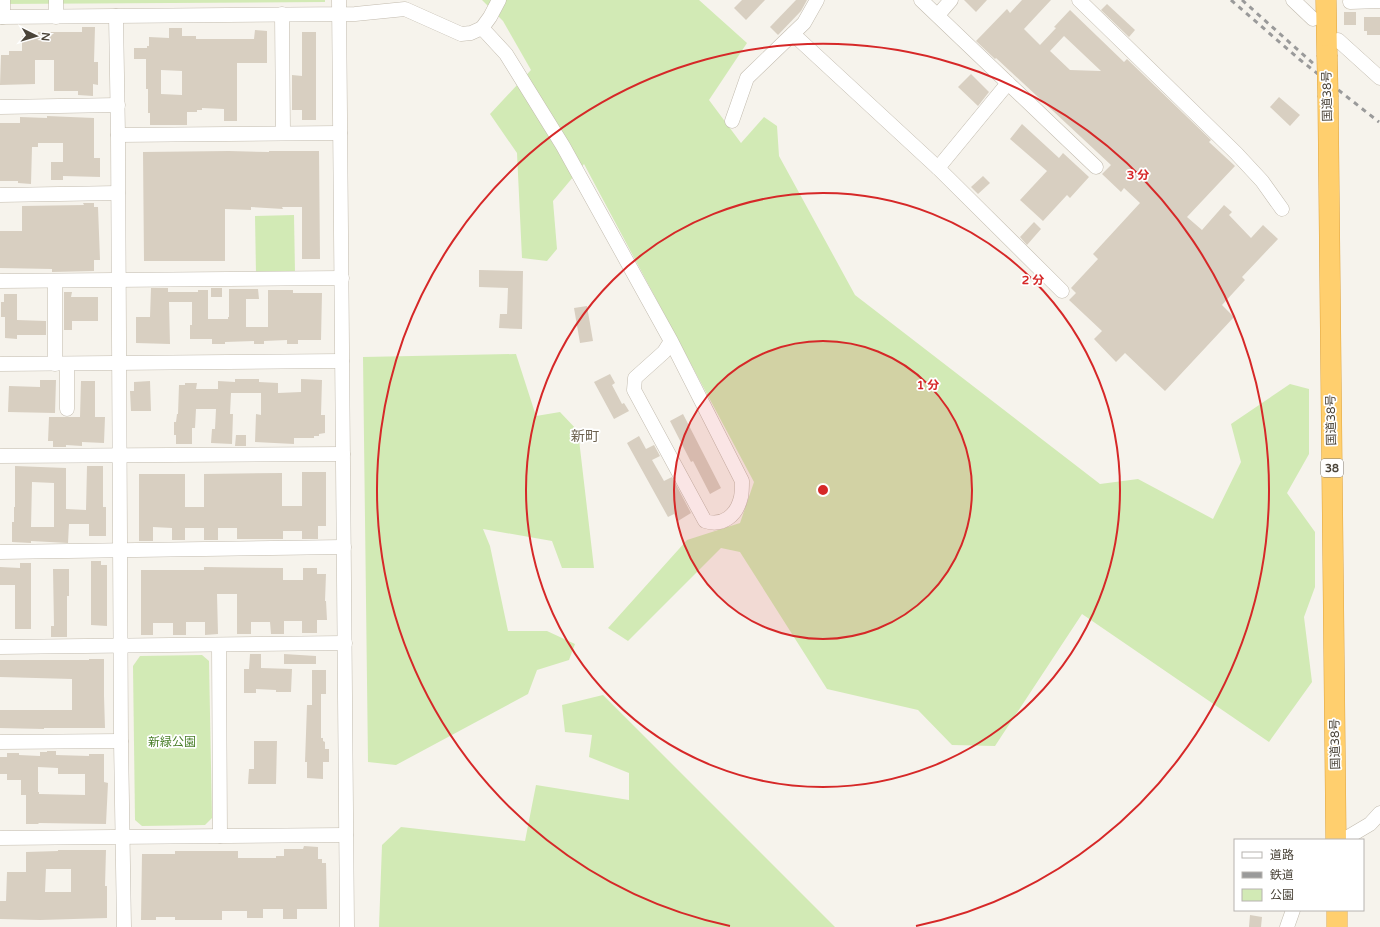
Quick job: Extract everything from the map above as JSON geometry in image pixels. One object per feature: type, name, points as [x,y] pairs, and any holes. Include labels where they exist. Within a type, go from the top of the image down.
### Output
[{"type":"highway","name":"国道38号","points":[[1326,0],[1332,47],[1328,97],[1336,839]]},
{"type":"highway","points":[[1337,911],[1337,927]]},
{"type":"street","points":[[3,0],[1,17],[282,14],[339,7],[355,14],[405,9],[460,34],[471,33],[482,28],[499,0]]},
{"type":"street","points":[[56,0],[56,17]]},
{"type":"street","points":[[732,121],[747,78],[804,23],[817,0]]},
{"type":"street","points":[[921,0],[1096,167]]},
{"type":"street","points":[[938,15],[951,0]]},
{"type":"street","points":[[1079,0],[1236,153],[1262,181],[1282,209]]},
{"type":"street","points":[[1293,0],[1313,19]]},
{"type":"street","points":[[1350,2],[1380,1]]},
{"type":"street","points":[[339,7],[347,927]]},
{"type":"street","points":[[282,14],[283,133]]},
{"type":"street","points":[[116,16],[118,105],[121,741],[124,927]]},
{"type":"street","points":[[482,28],[506,54],[563,146],[671,341],[742,481],[741,497],[735,512],[721,523],[712,524],[705,521],[634,390],[635,378],[664,352],[671,341]]},
{"type":"street","points":[[793,34],[938,168],[1062,290]]},
{"type":"street","points":[[1332,47],[1380,78]]},
{"type":"street","points":[[938,168],[1008,83]]},
{"type":"street","points":[[0,107],[118,105]]},
{"type":"street","points":[[118,135],[340,132]]},
{"type":"street","points":[[0,195],[118,193]]},
{"type":"street","points":[[0,281],[342,278]]},
{"type":"street","points":[[55,281],[61,364],[67,409]]},
{"type":"street","points":[[0,364],[342,361]]},
{"type":"street","points":[[0,456],[343,454]]},
{"type":"street","points":[[0,552],[344,547]]},
{"type":"street","points":[[0,647],[344,643]]},
{"type":"street","points":[[219,645],[220,836]]},
{"type":"street","points":[[0,742],[121,741]]},
{"type":"street","points":[[1345,839],[1370,824],[1380,812]]},
{"type":"street","points":[[0,838],[123,838],[346,834]]},
{"type":"street","points":[[1287,927],[1293,911]]},
{"type":"green space","points":[[0,0],[325,0],[325,2],[0,4]]},
{"type":"green space","points":[[482,0],[699,0],[747,43],[709,100],[741,143],[764,117],[777,126],[779,156],[855,295],[1100,484],[1138,479],[1213,519],[1241,462],[1231,424],[1290,384],[1309,389],[1309,454],[1287,493],[1315,532],[1315,587],[1304,617],[1312,682],[1269,742],[1082,614],[995,746],[952,745],[918,710],[827,689],[740,552],[721,548],[628,641],[608,628],[687,540],[740,523],[754,482],[584,164],[553,201],[557,249],[547,261],[522,258],[517,153],[490,114],[531,70],[503,21]]},
{"type":"green space","points":[[294,215],[295,273],[256,274],[255,216]]},
{"type":"green space","points":[[516,354],[536,416],[560,412],[578,431],[594,568],[562,568],[552,541],[483,529],[490,546],[508,631],[547,631],[575,644],[569,660],[537,670],[528,694],[396,765],[368,762],[363,357]]},
{"type":"green space","name":"新緑公園","points":[[202,655],[209,661],[212,818],[205,825],[142,826],[135,820],[133,666],[140,656]]},
{"type":"green space","points":[[603,695],[835,927],[379,927],[382,845],[401,827],[525,841],[536,785],[629,800],[629,773],[589,757],[592,735],[565,732],[562,705]]},
{"type":"building","points":[[742,0],[765,0],[746,20],[734,8]]},
{"type":"building","points":[[796,0],[807,0],[801,11],[778,35],[770,27]]},
{"type":"building","points":[[964,0],[987,0],[976,12]]},
{"type":"building","points":[[1022,0],[1051,0],[1024,29],[1040,45],[1070,10],[1124,62],[1127,59],[1211,140],[1209,142],[1235,166],[1187,217],[1202,230],[1224,205],[1232,212],[1229,215],[1251,238],[1263,225],[1278,239],[1242,277],[1245,280],[1222,305],[1234,317],[1165,391],[1125,353],[1116,362],[1094,339],[1102,331],[1069,300],[1076,293],[1071,288],[1098,259],[1093,254],[1140,203],[1124,188],[1121,192],[1102,174],[1111,165],[976,41],[1007,9],[1010,13]],"holes":[[[1064,36],[1101,71],[1070,70],[1050,51]]]},
{"type":"building","points":[[1107,4],[1135,30],[1129,37],[1101,10]]},
{"type":"building","points":[[1344,12],[1356,12],[1356,25],[1344,25]]},
{"type":"building","points":[[1364,17],[1380,17],[1380,35],[1367,35],[1367,31],[1364,31]]},
{"type":"building","points":[[82,27],[95,27],[94,62],[98,62],[98,85],[93,84],[93,96],[78,95],[78,91],[54,91],[54,60],[35,60],[35,84],[0,85],[1,55],[9,55],[9,51],[22,51],[22,36],[38,36],[38,32],[82,32]]},
{"type":"building","points":[[169,28],[182,28],[182,36],[196,36],[196,39],[254,39],[255,30],[267,31],[267,63],[237,63],[237,121],[224,121],[224,109],[202,108],[202,110],[197,110],[197,112],[187,112],[187,125],[150,125],[150,113],[148,113],[148,89],[146,89],[146,59],[134,59],[134,48],[147,48],[147,46],[149,46],[149,37],[169,38]],"holes":[[[161,70],[182,71],[182,95],[161,94]]]},
{"type":"building","points":[[302,32],[316,32],[316,120],[302,120],[302,110],[292,110],[292,75],[302,76]]},
{"type":"building","points":[[971,74],[989,92],[978,106],[958,87]]},
{"type":"building","points":[[1279,97],[1300,115],[1290,126],[1270,107]]},
{"type":"building","points":[[47,116],[94,118],[94,158],[100,158],[100,177],[63,176],[63,180],[51,180],[51,162],[63,162],[63,143],[38,143],[38,147],[32,147],[31,184],[18,183],[18,181],[0,181],[0,123],[20,123],[20,117],[47,118]]},
{"type":"building","points":[[1022,124],[1059,158],[1063,153],[1089,177],[1070,198],[1067,195],[1043,221],[1020,200],[1047,171],[1010,139]]},
{"type":"building","points":[[319,151],[320,259],[302,259],[302,207],[282,207],[283,209],[251,207],[251,210],[225,209],[225,261],[144,261],[143,152]]},
{"type":"building","points":[[983,176],[990,183],[978,194],[971,187]]},
{"type":"building","points":[[83,203],[94,203],[94,207],[98,207],[100,260],[94,260],[94,271],[52,272],[52,269],[0,268],[0,231],[22,231],[22,206],[84,205]]},
{"type":"building","points":[[1034,222],[1041,229],[1027,245],[1020,237]]},
{"type":"building","points":[[479,270],[523,271],[522,329],[499,328],[500,314],[507,314],[508,288],[479,287]]},
{"type":"building","points":[[151,288],[168,288],[168,292],[198,292],[198,290],[208,290],[208,319],[228,319],[229,289],[258,289],[259,299],[246,299],[246,327],[268,327],[268,290],[293,290],[293,293],[322,293],[321,340],[298,340],[298,344],[287,344],[287,340],[264,341],[264,344],[254,344],[254,341],[212,344],[212,339],[190,339],[190,325],[192,325],[192,302],[169,302],[170,344],[136,343],[136,317],[150,317]]},
{"type":"building","points":[[211,288],[222,288],[222,297],[211,297]]},
{"type":"building","points":[[64,292],[72,292],[71,297],[98,297],[98,321],[72,321],[72,330],[64,330]]},
{"type":"building","points":[[4,294],[17,294],[17,320],[46,321],[46,335],[17,335],[17,339],[5,338],[5,317],[1,317],[1,302],[4,302]]},
{"type":"building","points":[[587,306],[593,341],[580,343],[574,308]]},
{"type":"building","points":[[610,374],[615,383],[612,385],[622,404],[624,403],[629,411],[614,419],[594,382]]},
{"type":"building","points":[[235,379],[259,379],[259,382],[278,383],[278,393],[301,392],[301,379],[322,380],[321,415],[325,415],[325,433],[319,434],[319,436],[314,436],[314,438],[294,438],[294,444],[255,442],[256,414],[261,415],[261,393],[231,393],[230,414],[233,414],[232,444],[211,443],[212,429],[215,429],[216,409],[196,409],[195,428],[192,428],[192,444],[176,444],[174,422],[176,422],[178,414],[179,385],[185,385],[185,383],[197,383],[196,389],[218,389],[218,381],[235,382]]},
{"type":"building","points":[[40,380],[56,380],[55,413],[8,412],[9,386],[40,387]]},
{"type":"building","points":[[81,381],[95,381],[95,417],[105,417],[104,443],[82,442],[82,446],[66,445],[66,447],[53,447],[53,441],[48,441],[49,417],[80,417]]},
{"type":"building","points":[[150,381],[151,411],[131,411],[130,391],[134,391],[134,382]]},
{"type":"building","points":[[683,414],[721,488],[710,494],[693,461],[691,462],[670,421]]},
{"type":"building","points":[[236,435],[246,435],[246,446],[235,446]]},
{"type":"building","points":[[639,436],[646,449],[654,445],[660,456],[652,460],[664,481],[672,477],[691,513],[678,521],[674,514],[668,517],[627,443]]},
{"type":"building","points":[[15,466],[66,468],[66,509],[86,510],[87,466],[103,466],[103,507],[106,507],[106,536],[89,536],[89,524],[69,524],[68,543],[31,541],[31,543],[12,542],[12,522],[14,522]],"holes":[[[32,482],[54,483],[54,527],[31,527]]]},
{"type":"building","points":[[302,472],[326,472],[326,526],[318,526],[318,539],[302,539],[302,531],[283,531],[283,539],[237,539],[237,528],[218,528],[218,540],[204,540],[204,528],[185,528],[185,540],[172,540],[172,528],[153,527],[153,541],[139,541],[139,474],[185,474],[185,507],[204,507],[204,474],[282,473],[282,506],[302,506]]},
{"type":"building","points":[[91,561],[101,561],[101,565],[107,565],[107,626],[91,625]]},
{"type":"building","points":[[20,563],[31,563],[31,629],[15,629],[15,585],[0,585],[0,567],[20,568]]},
{"type":"building","points":[[204,567],[283,568],[283,580],[303,580],[303,568],[317,568],[317,574],[326,574],[325,601],[327,620],[317,620],[317,633],[302,633],[302,621],[284,621],[284,634],[271,634],[270,622],[251,622],[251,634],[237,634],[237,594],[217,594],[218,634],[205,635],[205,622],[186,622],[186,635],[173,635],[173,623],[153,623],[153,635],[141,635],[141,570],[204,570]]},
{"type":"building","points":[[53,569],[69,569],[69,596],[67,596],[67,637],[51,637],[51,626],[54,626]]},
{"type":"building","points":[[250,654],[261,654],[261,668],[292,669],[291,692],[276,692],[276,690],[256,689],[256,693],[244,693],[244,669],[249,669]]},
{"type":"building","points":[[284,654],[316,656],[316,664],[284,664]]},
{"type":"building","points":[[104,659],[105,728],[0,728],[0,710],[72,710],[72,679],[0,677],[0,660]]},
{"type":"building","points":[[312,670],[326,670],[326,694],[321,694],[321,738],[323,738],[323,741],[325,742],[325,749],[329,749],[329,762],[323,762],[323,779],[307,778],[307,762],[305,762],[307,705],[312,705]]},
{"type":"building","points":[[254,741],[277,741],[276,784],[248,784],[249,769],[254,769]]},
{"type":"building","points":[[56,751],[56,755],[89,756],[89,754],[104,754],[104,782],[108,783],[106,824],[26,824],[26,795],[21,795],[21,780],[7,780],[7,774],[0,774],[0,757],[7,757],[7,753],[40,756],[40,752]],"holes":[[[38,767],[58,768],[58,774],[85,774],[85,795],[39,794]]]},
{"type":"building","points":[[304,846],[318,847],[318,859],[322,859],[322,863],[326,863],[327,909],[297,909],[297,919],[283,919],[283,909],[263,909],[263,918],[247,918],[247,911],[222,911],[222,920],[175,920],[175,917],[156,917],[156,920],[141,920],[142,854],[175,854],[175,851],[238,851],[238,858],[276,858],[276,856],[284,856],[284,849],[303,849]]},
{"type":"building","points":[[106,850],[105,886],[107,886],[107,918],[40,920],[0,919],[0,901],[6,901],[7,872],[26,872],[26,852]],"holes":[[[46,869],[71,869],[71,892],[45,892]]]},
{"type":"building","points":[[1250,915],[1262,917],[1261,927],[1249,927]]},
{"type":"railway","points":[[1231,0],[1299,59],[1379,122]]},
{"type":"railway","points":[[1242,0],[1316,66]]},
{"type":"district","name":"新町","points":[[585,436]]}]
